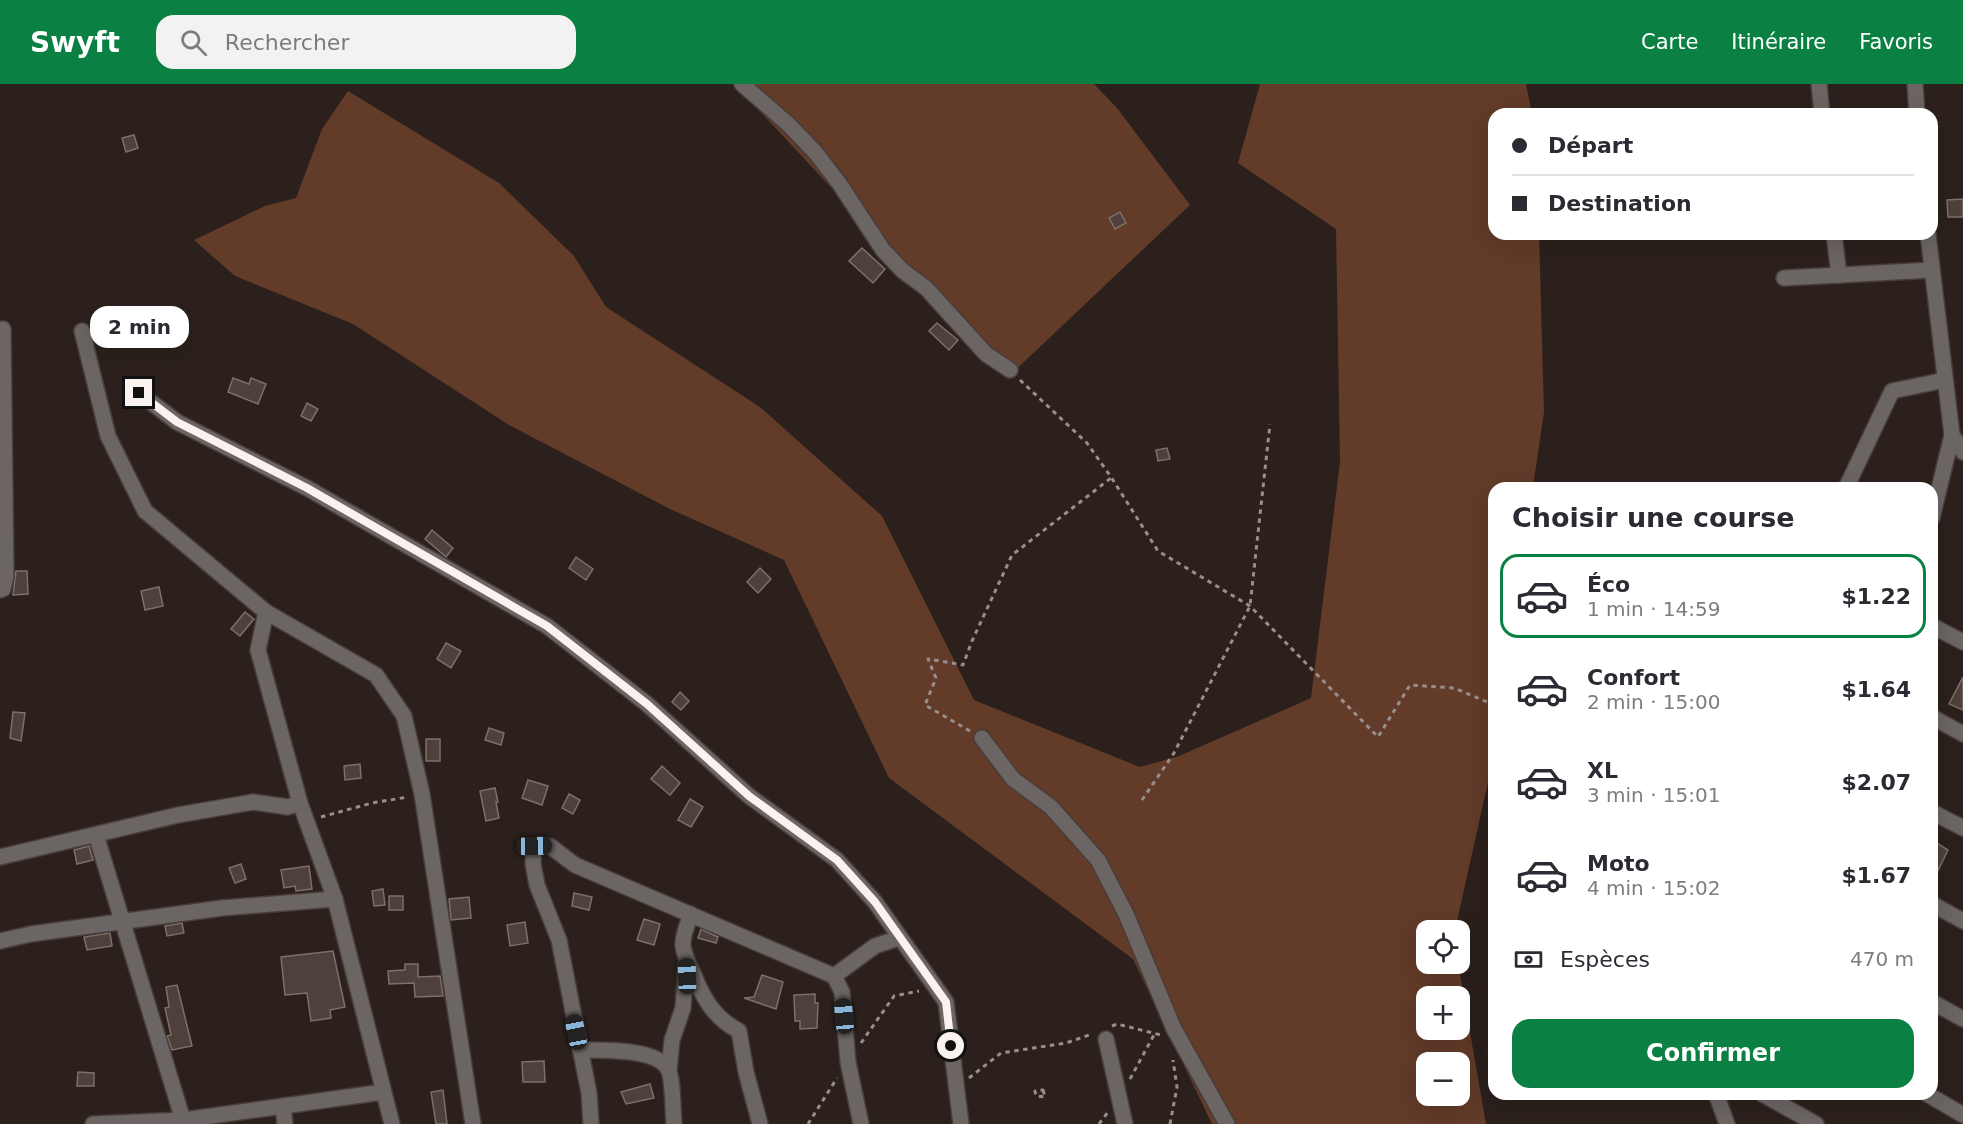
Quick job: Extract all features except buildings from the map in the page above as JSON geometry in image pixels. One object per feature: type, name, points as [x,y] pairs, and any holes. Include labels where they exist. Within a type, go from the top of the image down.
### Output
[{"type":"street","points":[[742,84],[788,124],[815,152],[839,183],[883,250],[903,271],[926,288],[986,354],[1010,370]]},
{"type":"street","points":[[1819,84],[1821,108]]},
{"type":"street","points":[[1915,84],[1917,108]]},
{"type":"street","points":[[1835,240],[1839,275]]},
{"type":"street","points":[[1929,240],[1952,435],[1938,493]]},
{"type":"street","points":[[1784,278],[1932,270]]},
{"type":"street","points":[[0,590],[3,589],[6,576],[3,329]]},
{"type":"street","points":[[82,331],[108,436],[145,511],[266,612],[376,675],[404,716],[422,794],[473,1124]]},
{"type":"street","points":[[1849,482],[1892,391],[1945,380]]},
{"type":"street","points":[[139,393],[177,422],[307,488],[547,626],[647,704],[749,796],[837,860],[875,902],[946,1002],[961,1124]]},
{"type":"street","points":[[1952,435],[1963,452]]},
{"type":"street","points":[[266,612],[258,650],[300,803],[335,899],[392,1124]]},
{"type":"street","points":[[1938,630],[1963,642]]},
{"type":"street","points":[[1938,720],[1963,734]]},
{"type":"street","points":[[982,738],[1013,778],[1051,807],[1098,860],[1126,914],[1174,1029],[1227,1124]]},
{"type":"street","points":[[0,857],[178,815],[253,802],[288,807],[300,803]]},
{"type":"street","points":[[1938,815],[1963,828]]},
{"type":"street","points":[[96,835],[183,1120]]},
{"type":"street","points":[[591,1124],[589,1093],[559,940],[537,885],[533,864],[534,846],[550,846],[575,865],[834,976],[842,992],[848,1062],[861,1124]]},
{"type":"street","points":[[0,940],[222,908],[335,899]]},
{"type":"street","points":[[1938,907],[1963,921]]},
{"type":"street","points":[[691,914],[682,944],[686,958],[703,998],[729,1026],[740,1031],[746,1072],[760,1124]]},
{"type":"street","points":[[834,976],[875,945],[899,938]]},
{"type":"street","points":[[674,1124],[669,1070],[672,1040],[683,1008],[687,976],[686,958]]},
{"type":"street","points":[[1938,1005],[1963,1019]]},
{"type":"street","points":[[1103,1033],[1125,1124]]},
{"type":"street","points":[[580,1050],[626,1051],[651,1057],[663,1063],[669,1070]]},
{"type":"street","points":[[93,1124],[183,1120],[383,1092]]},
{"type":"street","points":[[1718,1100],[1727,1124]]},
{"type":"street","points":[[1773,1100],[1815,1124]]},
{"type":"street","points":[[1938,1100],[1963,1114]]},
{"type":"street","points":[[283,1106],[285,1124]]},
{"type":"path","points":[[1010,370],[1087,443],[1158,551],[1250,606],[1378,737],[1410,685],[1454,688],[1488,702]]},
{"type":"path","points":[[1142,800],[1174,753],[1250,606],[1270,424]]},
{"type":"path","points":[[982,738],[925,705],[936,678],[928,659],[963,665],[1012,555],[1111,477]]},
{"type":"path","points":[[307,822],[372,803],[422,794]]},
{"type":"path","points":[[808,1124],[894,996],[927,990],[941,995]]},
{"type":"path","points":[[956,1089],[1001,1053],[1066,1043],[1103,1033],[1117,1024],[1162,1035]]},
{"type":"path","points":[[1170,1124],[1177,1087],[1173,1057]]},
{"type":"shaded area","points":[[744,84],[1094,84],[1117,108],[1190,205],[1008,377],[739,89]]},
{"type":"shaded area","points":[[1260,84],[1526,84],[1531,108],[1488,108],[1488,240],[1539,240],[1544,412],[1534,482],[1488,482],[1488,782],[1457,920],[1416,920],[1416,974],[1460,974],[1462,986],[1416,986],[1416,1040],[1470,1040],[1470,1032],[1486,1124],[1212,1124],[1133,959],[889,778],[784,560],[670,509],[509,425],[353,324],[235,276],[194,240],[265,206],[296,198],[322,129],[348,91],[499,183],[574,256],[606,307],[760,407],[882,516],[974,700],[1140,767],[1179,756],[1311,698],[1340,462],[1336,229],[1238,163]]},
{"type":"route","points":[[139,393],[177,422],[307,488],[547,626],[647,704],[749,796],[837,860],[875,902],[946,1002],[951,1046]]}]
